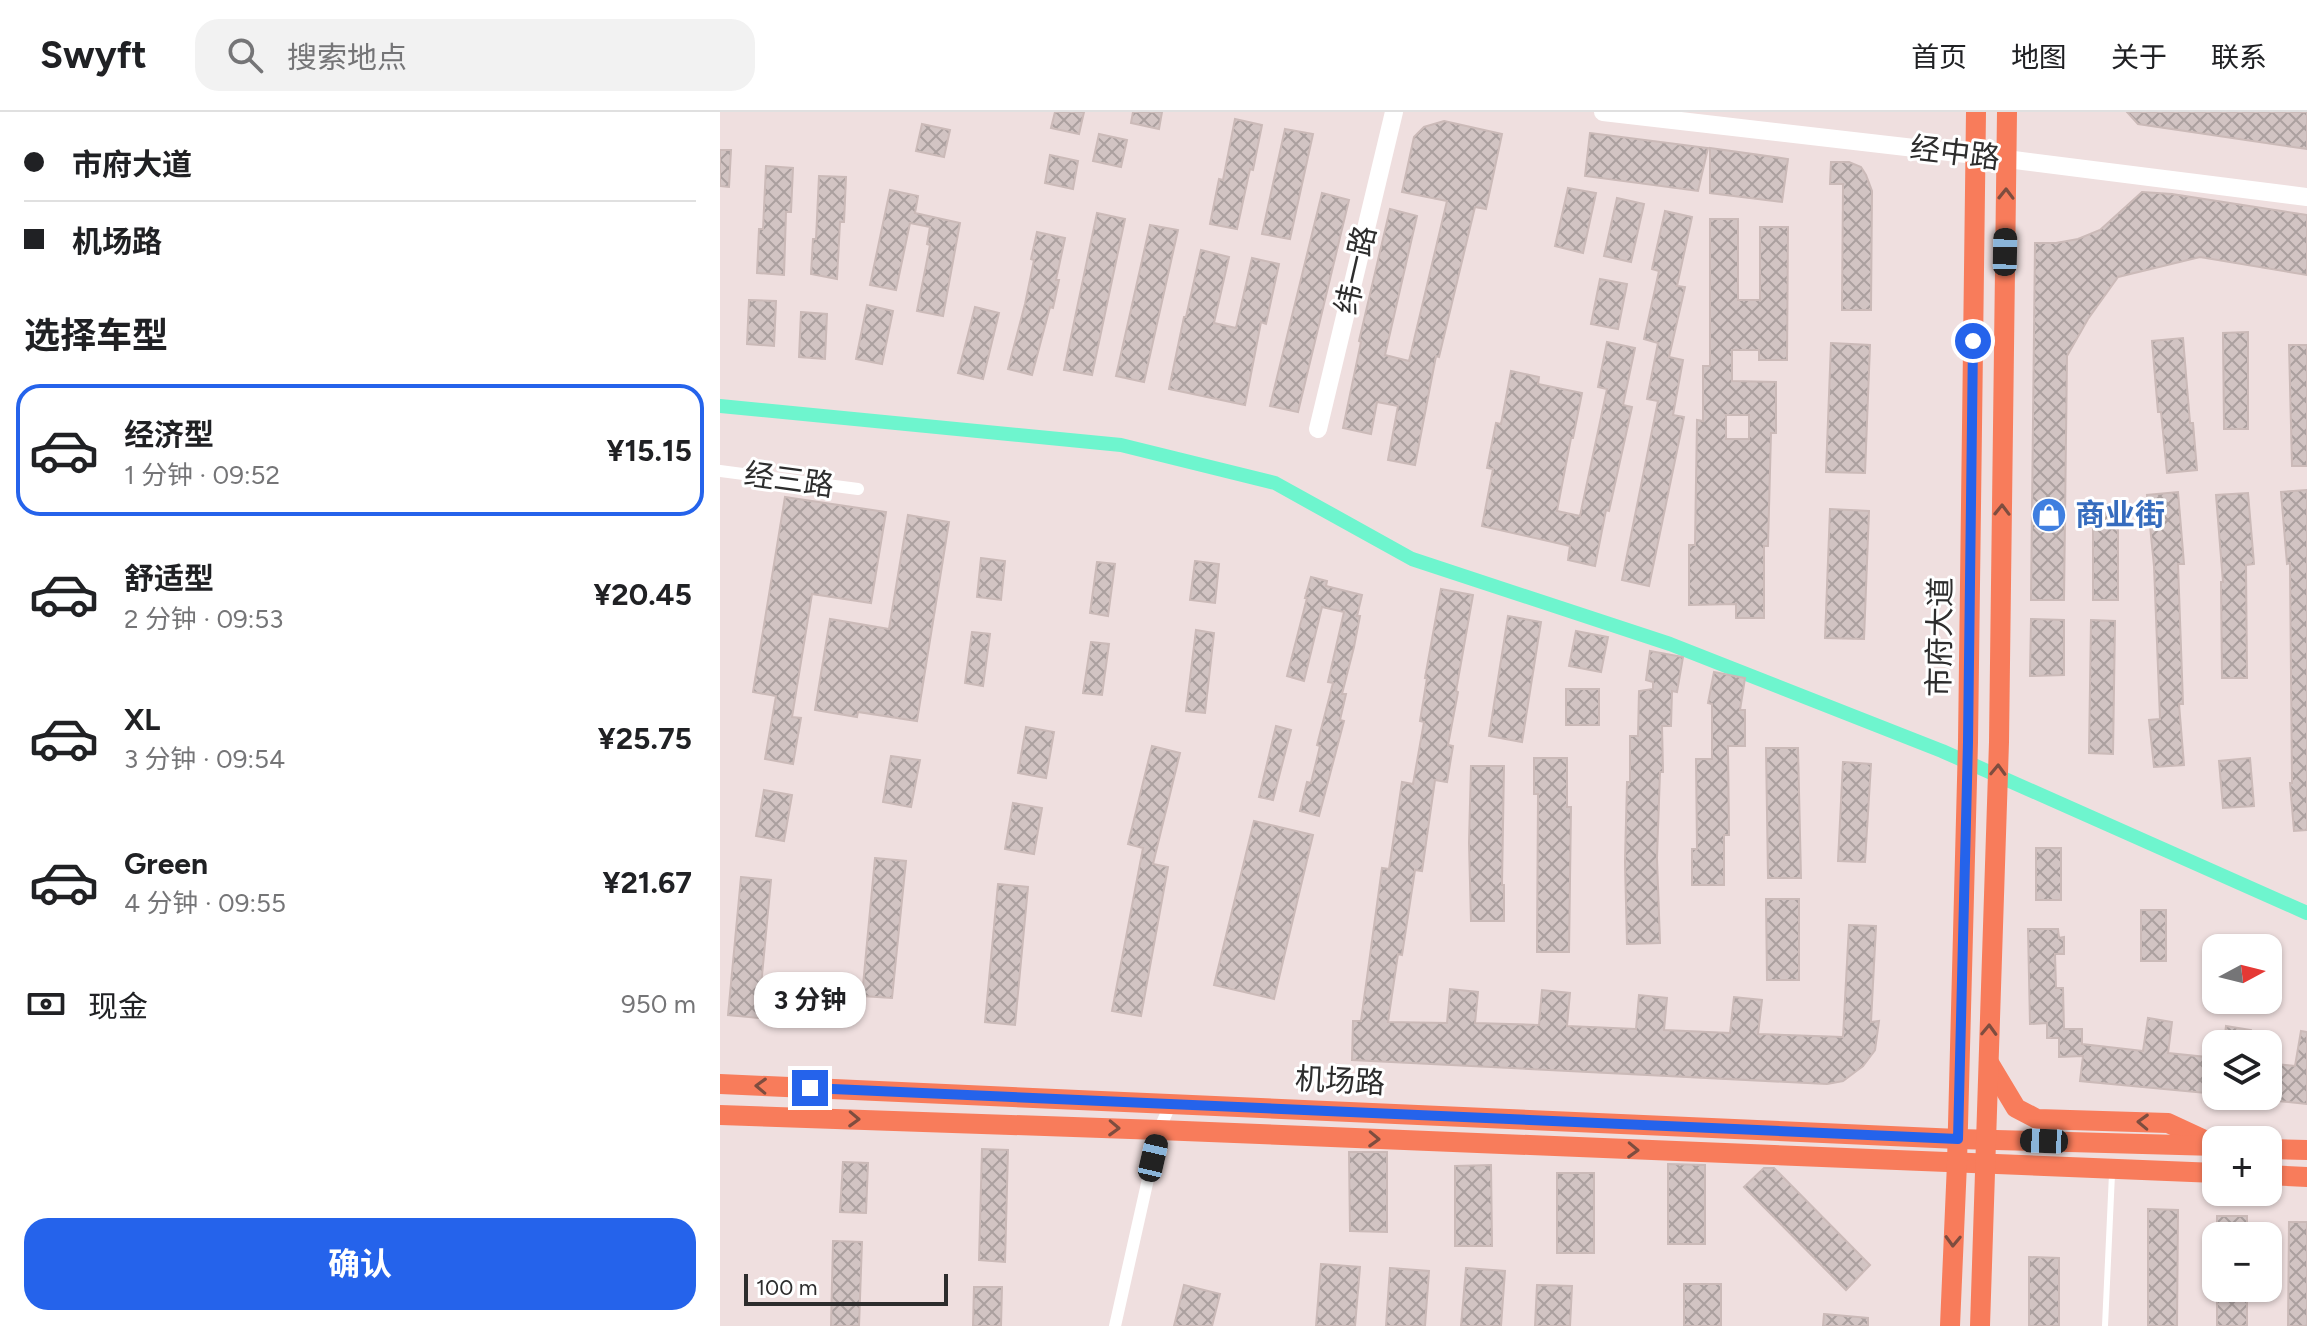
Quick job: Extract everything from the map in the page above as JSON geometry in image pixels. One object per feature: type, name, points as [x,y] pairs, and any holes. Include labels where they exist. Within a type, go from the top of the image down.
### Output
[{"type":"main road","name":"纬一路","points":[[1318,429],[1394,112]]},
{"type":"main road","name":"经中路","points":[[1603,112],[2307,197]]},
{"type":"main road","name":"市府大道","points":[[1950,1326],[1968,742],[1976,112]]},
{"type":"main road","name":"市府大道","points":[[1980,1326],[1999,742],[2007,112]]},
{"type":"main road","points":[[1988,1062],[2016,1108],[2037,1119],[2168,1123],[2202,1139]]},
{"type":"main road","name":"机场路","points":[[720,1084],[1958,1139],[2202,1146]]},
{"type":"main road","name":"机场路","points":[[720,1115],[2202,1172]]},
{"type":"main road","points":[[2282,1149],[2307,1150]]},
{"type":"main road","points":[[2282,1176],[2307,1177]]},
{"type":"street","name":"经三路","points":[[720,471],[858,489]]},
{"type":"street","points":[[1115,1326],[1159,1130],[1171,1103]]},
{"type":"lane","points":[[2105,1326],[2112,1169]]},
{"type":"building","points":[[1055,112],[1084,112],[1079,134],[1051,128]]},
{"type":"building","points":[[1133,112],[1162,112],[1159,129],[1131,123]]},
{"type":"building","points":[[2127,112],[2307,112],[2307,149],[2138,124]]},
{"type":"building","points":[[1235,119],[1262,125],[1237,229],[1210,224],[1219,179],[1223,180]]},
{"type":"building","points":[[1444,121],[1502,134],[1486,209],[1475,207],[1439,357],[1436,356],[1415,465],[1388,460],[1398,406],[1377,402],[1371,434],[1343,428],[1359,341],[1390,209],[1417,216],[1385,355],[1409,361],[1447,201],[1402,192],[1414,137],[1424,127]]},
{"type":"building","points":[[922,124],[950,130],[944,157],[916,151]]},
{"type":"building","points":[[1285,129],[1313,134],[1290,239],[1262,234]]},
{"type":"building","points":[[1590,133],[1708,148],[1698,191],[1585,176]]},
{"type":"building","points":[[1099,134],[1127,140],[1121,167],[1093,161]]},
{"type":"building","points":[[1710,148],[1788,159],[1782,202],[1710,193]]},
{"type":"building","points":[[720,150],[731,150],[729,187],[720,186]]},
{"type":"building","points":[[1050,155],[1078,161],[1073,189],[1045,183]]},
{"type":"building","points":[[1831,162],[1849,162],[1861,167],[1872,191],[1871,310],[1842,310],[1843,184],[1830,184]]},
{"type":"building","points":[[766,166],[793,168],[791,212],[786,212],[784,275],[757,273]]},
{"type":"building","points":[[819,176],[846,177],[837,279],[811,274]]},
{"type":"building","points":[[1568,188],[1596,193],[1583,253],[1555,246]]},
{"type":"building","points":[[890,190],[918,196],[915,213],[960,223],[943,316],[917,311],[930,245],[927,244],[930,227],[910,223],[896,290],[870,285]]},
{"type":"building","name":"商业街","points":[[2142,192],[2307,215],[2307,275],[2200,257],[2118,277],[2088,319],[2067,356],[2064,600],[2031,600],[2035,243],[2078,239],[2100,230]]},
{"type":"building","points":[[1322,193],[1349,200],[1298,412],[1270,406]]},
{"type":"building","points":[[1617,198],[1644,204],[1631,262],[1604,256]]},
{"type":"building","points":[[1665,211],[1692,217],[1677,286],[1685,287],[1669,357],[1683,360],[1673,415],[1684,417],[1649,586],[1622,580],[1658,401],[1647,399],[1658,343],[1644,339],[1659,271],[1652,269]]},
{"type":"building","points":[[1097,213],[1125,219],[1092,375],[1064,370]]},
{"type":"building","points":[[1710,219],[1738,219],[1738,300],[1760,300],[1760,227],[1788,227],[1787,360],[1759,360],[1759,350],[1732,350],[1732,381],[1776,382],[1776,433],[1771,433],[1768,546],[1764,546],[1764,618],[1736,618],[1736,604],[1689,605],[1689,545],[1695,545],[1697,420],[1703,421],[1703,366],[1710,366]],"holes":[[[1726,415],[1749,415],[1749,439],[1726,439]]]},
{"type":"building","points":[[1150,225],[1178,230],[1144,382],[1116,376]]},
{"type":"building","points":[[1037,232],[1065,238],[1053,308],[1050,307],[1032,375],[1008,369],[1025,304]]},
{"type":"building","points":[[1201,250],[1229,257],[1214,323],[1236,328],[1252,258],[1279,264],[1266,324],[1261,322],[1245,405],[1169,389]]},
{"type":"building","points":[[1600,279],[1627,284],[1618,329],[1591,324]]},
{"type":"building","points":[[749,300],[776,301],[774,346],[747,344]]},
{"type":"building","points":[[867,305],[893,311],[882,364],[856,359]]},
{"type":"building","points":[[975,307],[999,313],[983,379],[958,373]]},
{"type":"building","points":[[801,312],[827,314],[825,359],[799,357]]},
{"type":"building","points":[[2248,332],[2248,429],[2224,429],[2223,333]]},
{"type":"building","points":[[2183,338],[2197,470],[2167,473],[2152,341]]},
{"type":"building","points":[[1607,342],[1635,348],[1623,405],[1632,407],[1595,566],[1568,560],[1570,546],[1482,526],[1493,469],[1487,468],[1496,423],[1501,424],[1511,371],[1539,377],[1538,384],[1582,393],[1557,511],[1580,516],[1607,389],[1598,387]]},
{"type":"building","points":[[1831,343],[1870,345],[1865,473],[1826,472]]},
{"type":"building","points":[[2289,345],[2307,345],[2307,466],[2292,466]]},
{"type":"building","points":[[2307,490],[2307,830],[2294,831],[2290,783],[2290,563],[2287,564],[2281,492]]},
{"type":"building","points":[[2178,492],[2184,564],[2178,564],[2183,704],[2179,704],[2184,765],[2154,767],[2149,720],[2160,719],[2154,566],[2147,495]]},
{"type":"building","points":[[2248,493],[2254,564],[2246,565],[2247,678],[2222,678],[2223,582],[2216,495]]},
{"type":"building","points":[[785,497],[886,512],[871,603],[812,594],[792,717],[801,718],[793,764],[765,759],[776,696],[753,692]]},
{"type":"building","points":[[2093,504],[2118,504],[2118,600],[2093,600]]},
{"type":"building","points":[[1830,509],[1869,511],[1864,639],[1825,638]]},
{"type":"building","points":[[908,515],[949,522],[917,721],[858,712],[857,717],[815,710],[830,619],[889,629]]},
{"type":"building","points":[[981,558],[1005,561],[1001,600],[977,597]]},
{"type":"building","points":[[1195,561],[1219,564],[1215,603],[1190,600]]},
{"type":"building","points":[[1097,562],[1115,564],[1108,616],[1090,613]]},
{"type":"building","points":[[1311,577],[1327,581],[1326,586],[1362,595],[1354,647],[1342,694],[1346,694],[1340,720],[1344,721],[1319,816],[1300,811],[1320,746],[1317,745],[1333,683],[1328,682],[1344,612],[1322,607],[1304,681],[1287,676]]},
{"type":"building","points":[[1441,589],[1473,595],[1448,745],[1453,746],[1447,782],[1435,780],[1422,871],[1415,870],[1388,1022],[1447,1023],[1450,989],[1478,992],[1475,1023],[1539,1025],[1542,990],[1570,993],[1567,1026],[1636,1029],[1639,995],[1667,998],[1664,1030],[1730,1033],[1734,997],[1762,1000],[1758,1034],[1843,1037],[1849,925],[1876,926],[1871,1022],[1879,1021],[1875,1050],[1863,1066],[1843,1081],[1827,1084],[1352,1060],[1353,1021],[1361,1021],[1382,868],[1389,869],[1402,782],[1413,784],[1424,722],[1420,721],[1425,678]]},
{"type":"building","points":[[1508,616],[1541,622],[1522,742],[1489,736]]},
{"type":"building","points":[[2031,619],[2064,620],[2064,675],[2030,676]]},
{"type":"building","points":[[2091,620],[2115,621],[2113,754],[2089,753]]},
{"type":"building","points":[[1196,630],[1214,633],[1205,713],[1186,711]]},
{"type":"building","points":[[1576,631],[1608,637],[1601,672],[1569,666]]},
{"type":"building","points":[[972,632],[990,634],[983,686],[965,683]]},
{"type":"building","points":[[1091,642],[1109,644],[1102,695],[1083,693]]},
{"type":"building","points":[[1650,651],[1683,657],[1677,692],[1672,691],[1671,726],[1662,726],[1663,772],[1660,772],[1657,858],[1660,943],[1627,944],[1625,862],[1630,736],[1638,736],[1639,691],[1653,689],[1653,682],[1646,680]]},
{"type":"building","points":[[1714,672],[1745,678],[1740,710],[1745,710],[1745,746],[1728,746],[1729,835],[1724,835],[1724,885],[1692,885],[1692,849],[1697,849],[1696,759],[1712,759],[1712,704],[1708,703]]},
{"type":"building","points":[[1566,689],[1599,689],[1599,725],[1566,725]]},
{"type":"building","points":[[1276,726],[1291,730],[1273,800],[1259,797]]},
{"type":"building","points":[[1026,727],[1054,732],[1046,778],[1018,773]]},
{"type":"building","points":[[1152,746],[1180,753],[1153,864],[1168,867],[1141,1016],[1112,1011],[1143,848],[1128,844]]},
{"type":"building","points":[[1766,748],[1798,748],[1801,878],[1768,878]]},
{"type":"building","points":[[891,756],[920,760],[911,807],[883,802]]},
{"type":"building","points":[[1534,758],[1567,758],[1567,807],[1571,807],[1569,952],[1537,952],[1538,794],[1534,794]]},
{"type":"building","points":[[2250,758],[2254,806],[2223,808],[2219,761]]},
{"type":"building","points":[[1843,762],[1871,764],[1865,862],[1838,861]]},
{"type":"building","points":[[1471,766],[1504,766],[1504,921],[1471,921]]},
{"type":"building","points":[[764,790],[792,795],[784,841],[756,836]]},
{"type":"building","points":[[1013,803],[1042,808],[1034,854],[1005,849]]},
{"type":"building","points":[[1254,821],[1313,835],[1274,999],[1214,985]]},
{"type":"building","points":[[2036,848],[2061,848],[2061,900],[2036,900]]},
{"type":"building","points":[[875,858],[906,861],[892,998],[862,996]]},
{"type":"building","points":[[741,877],[771,880],[758,1018],[728,1015]]},
{"type":"building","points":[[998,884],[1028,887],[1015,1025],[985,1022]]},
{"type":"building","points":[[1766,899],[1799,899],[1799,980],[1767,980]]},
{"type":"building","points":[[2141,910],[2166,910],[2166,961],[2141,961]]},
{"type":"building","points":[[2028,929],[2058,929],[2059,938],[2064,937],[2064,954],[2055,954],[2056,988],[2063,988],[2064,1029],[2082,1029],[2082,1044],[2143,1051],[2148,1018],[2172,1022],[2168,1053],[2202,1057],[2202,1093],[2080,1081],[2083,1056],[2059,1057],[2059,1038],[2047,1038],[2047,1023],[2030,1024]]},
{"type":"building","points":[[2226,1026],[2251,1030],[2226,1030]]},
{"type":"building","points":[[2301,1031],[2307,1032],[2307,1104],[2282,1101],[2282,1065],[2295,1066]]},
{"type":"building","points":[[982,1149],[1008,1150],[1005,1262],[979,1260]]},
{"type":"building","points":[[1349,1152],[1387,1152],[1387,1232],[1350,1231]]},
{"type":"building","points":[[843,1162],[868,1163],[866,1213],[840,1212]]},
{"type":"building","points":[[1668,1164],[1705,1165],[1705,1244],[1668,1244]]},
{"type":"building","points":[[1491,1165],[1492,1246],[1455,1246],[1455,1166]]},
{"type":"building","points":[[1764,1168],[1774,1168],[1870,1265],[1846,1290],[1744,1187]]},
{"type":"building","points":[[1557,1173],[1594,1173],[1594,1253],[1557,1253]]},
{"type":"building","points":[[2148,1209],[2178,1210],[2177,1326],[2148,1326]]},
{"type":"building","points":[[2217,1216],[2247,1216],[2247,1222],[2217,1222]]},
{"type":"building","points":[[2289,1222],[2307,1222],[2307,1326],[2288,1326]]},
{"type":"building","points":[[833,1241],[862,1242],[859,1326],[831,1326]]},
{"type":"building","points":[[2029,1257],[2059,1258],[2059,1326],[2029,1326]]},
{"type":"building","points":[[1321,1264],[1360,1267],[1355,1326],[1316,1326]]},
{"type":"building","points":[[1390,1268],[1429,1271],[1425,1326],[1386,1326]]},
{"type":"building","points":[[1466,1268],[1505,1271],[1501,1326],[1461,1326]]},
{"type":"building","points":[[1684,1284],[1721,1284],[1721,1326],[1684,1326]]},
{"type":"building","points":[[1184,1285],[1220,1294],[1212,1326],[1174,1326]]},
{"type":"building","points":[[1537,1285],[1572,1286],[1570,1326],[1535,1326]]},
{"type":"building","points":[[974,1287],[1002,1287],[1001,1326],[973,1326]]},
{"type":"building","points":[[2217,1302],[2247,1302],[2247,1326],[2217,1326]]},
{"type":"building","points":[[1824,1314],[1868,1318],[1868,1326],[1823,1326]]},
{"type":"waterway","points":[[720,406],[1121,445],[1275,483],[1412,559],[1670,644],[1942,751],[2307,913]]},
{"type":"place","name":"商业街","points":[[2049,515]]},
{"type":"route","points":[[810,1088],[1958,1139],[1968,742],[1973,341]]}]
